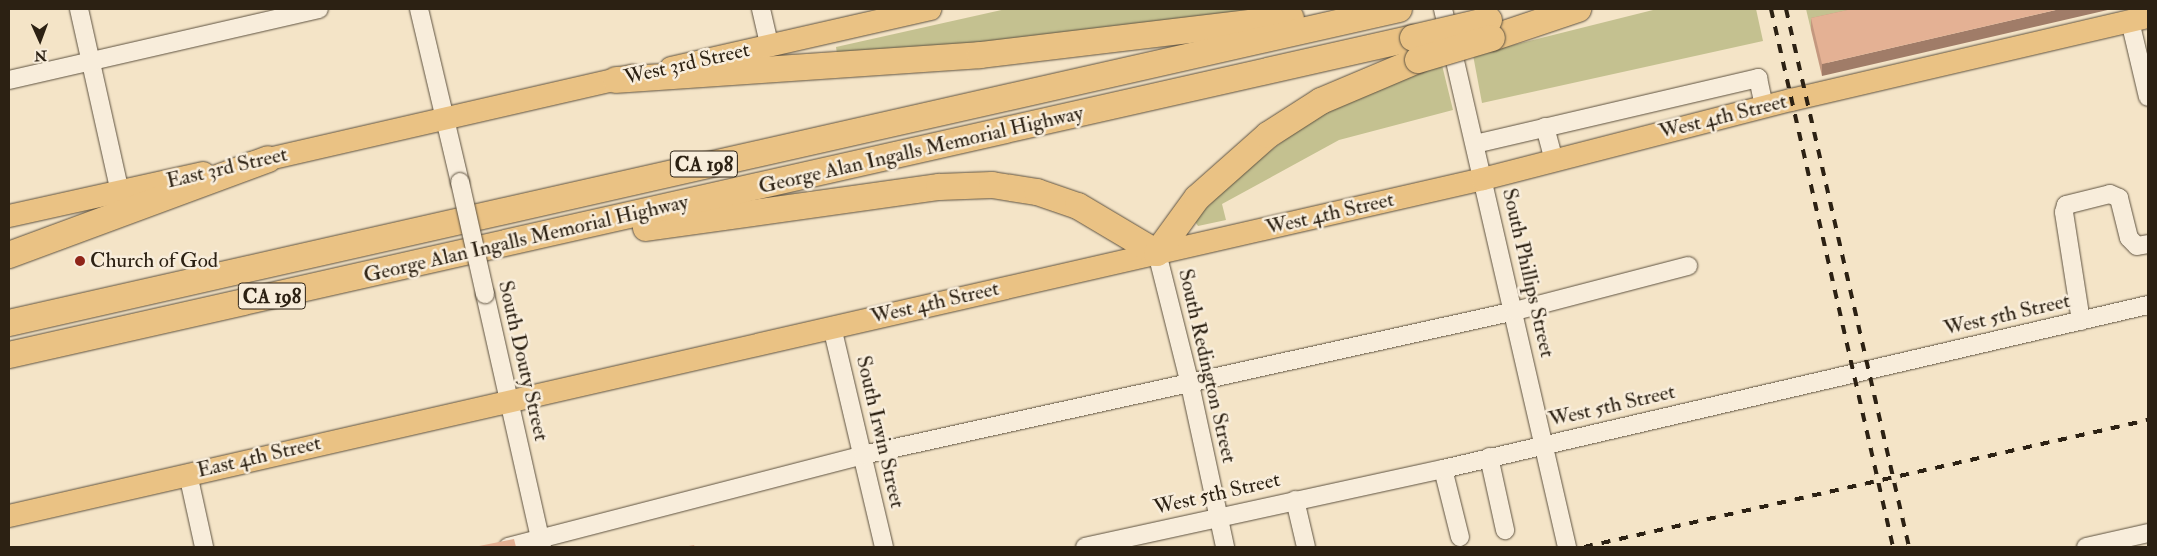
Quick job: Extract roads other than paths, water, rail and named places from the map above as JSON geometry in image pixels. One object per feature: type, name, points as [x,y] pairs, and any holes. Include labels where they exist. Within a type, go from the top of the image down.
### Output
[{"type":"highway","points":[[616,80],[980,55],[1324,14],[1394,9]]},
{"type":"highway","name":"George Alan Ingalls Memorial Highway","points":[[9,323],[1399,9]]},
{"type":"highway","name":"George Alan Ingalls Memorial Highway","points":[[9,355],[536,237],[1416,49],[1490,29],[1540,9]]},
{"type":"highway","points":[[1490,29],[1578,9]]},
{"type":"highway","points":[[536,237],[626,230],[939,187],[983,185],[1023,189],[1063,200],[1099,217],[1157,253],[1196,198],[1268,135],[1321,101],[1416,49]]},
{"type":"highway","points":[[9,256],[268,159]]},
{"type":"main road","name":"West 3rd Street","points":[[444,119],[930,9]]},
{"type":"main road","name":"West 4th Street","points":[[509,400],[1483,179],[1764,107],[2139,19]]},
{"type":"main road","name":"East 3rd Street","points":[[9,216],[444,119]]},
{"type":"main road","name":"East 4th Street","points":[[9,516],[509,400]]},
{"type":"street","points":[[79,9],[120,192]]},
{"type":"street","points":[[9,80],[319,9]]},
{"type":"street","name":"South Douty Street","points":[[419,9],[542,544]]},
{"type":"street","points":[[761,9],[769,45]]},
{"type":"street","name":"South Phillips Street","points":[[1443,9],[1515,311],[1567,547]]},
{"type":"street","points":[[2139,19],[2148,97]]},
{"type":"street","points":[[1475,144],[1758,78],[1764,107]]},
{"type":"street","points":[[1545,127],[1554,161]]},
{"type":"street","points":[[2081,321],[2064,212],[2066,204],[2110,194],[2119,198],[2129,238],[2137,246],[2148,244]]},
{"type":"street","name":"South Redington Street","points":[[1157,253],[1189,380],[1225,547]]},
{"type":"street","points":[[508,547],[542,544],[863,454],[1189,380],[1515,311],[1688,266]]},
{"type":"street","name":"West 5th Street","points":[[1088,547],[1443,469],[2148,305]]},
{"type":"street","name":"South Irwin Street","points":[[832,327],[884,547]]},
{"type":"street","points":[[1489,457],[1505,530]]},
{"type":"street","points":[[1443,469],[1460,537]]},
{"type":"street","points":[[188,474],[204,547]]},
{"type":"street","points":[[1295,500],[1306,547]]},
{"type":"street","points":[[2086,547],[2148,533]]},
{"type":"railway","points":[[1771,9],[1893,547]]},
{"type":"railway","points":[[1786,9],[1909,547]]},
{"type":"railway","points":[[1584,547],[2148,420]]},
{"type":"place","name":"Church of God","points":[[80,261]]}]
